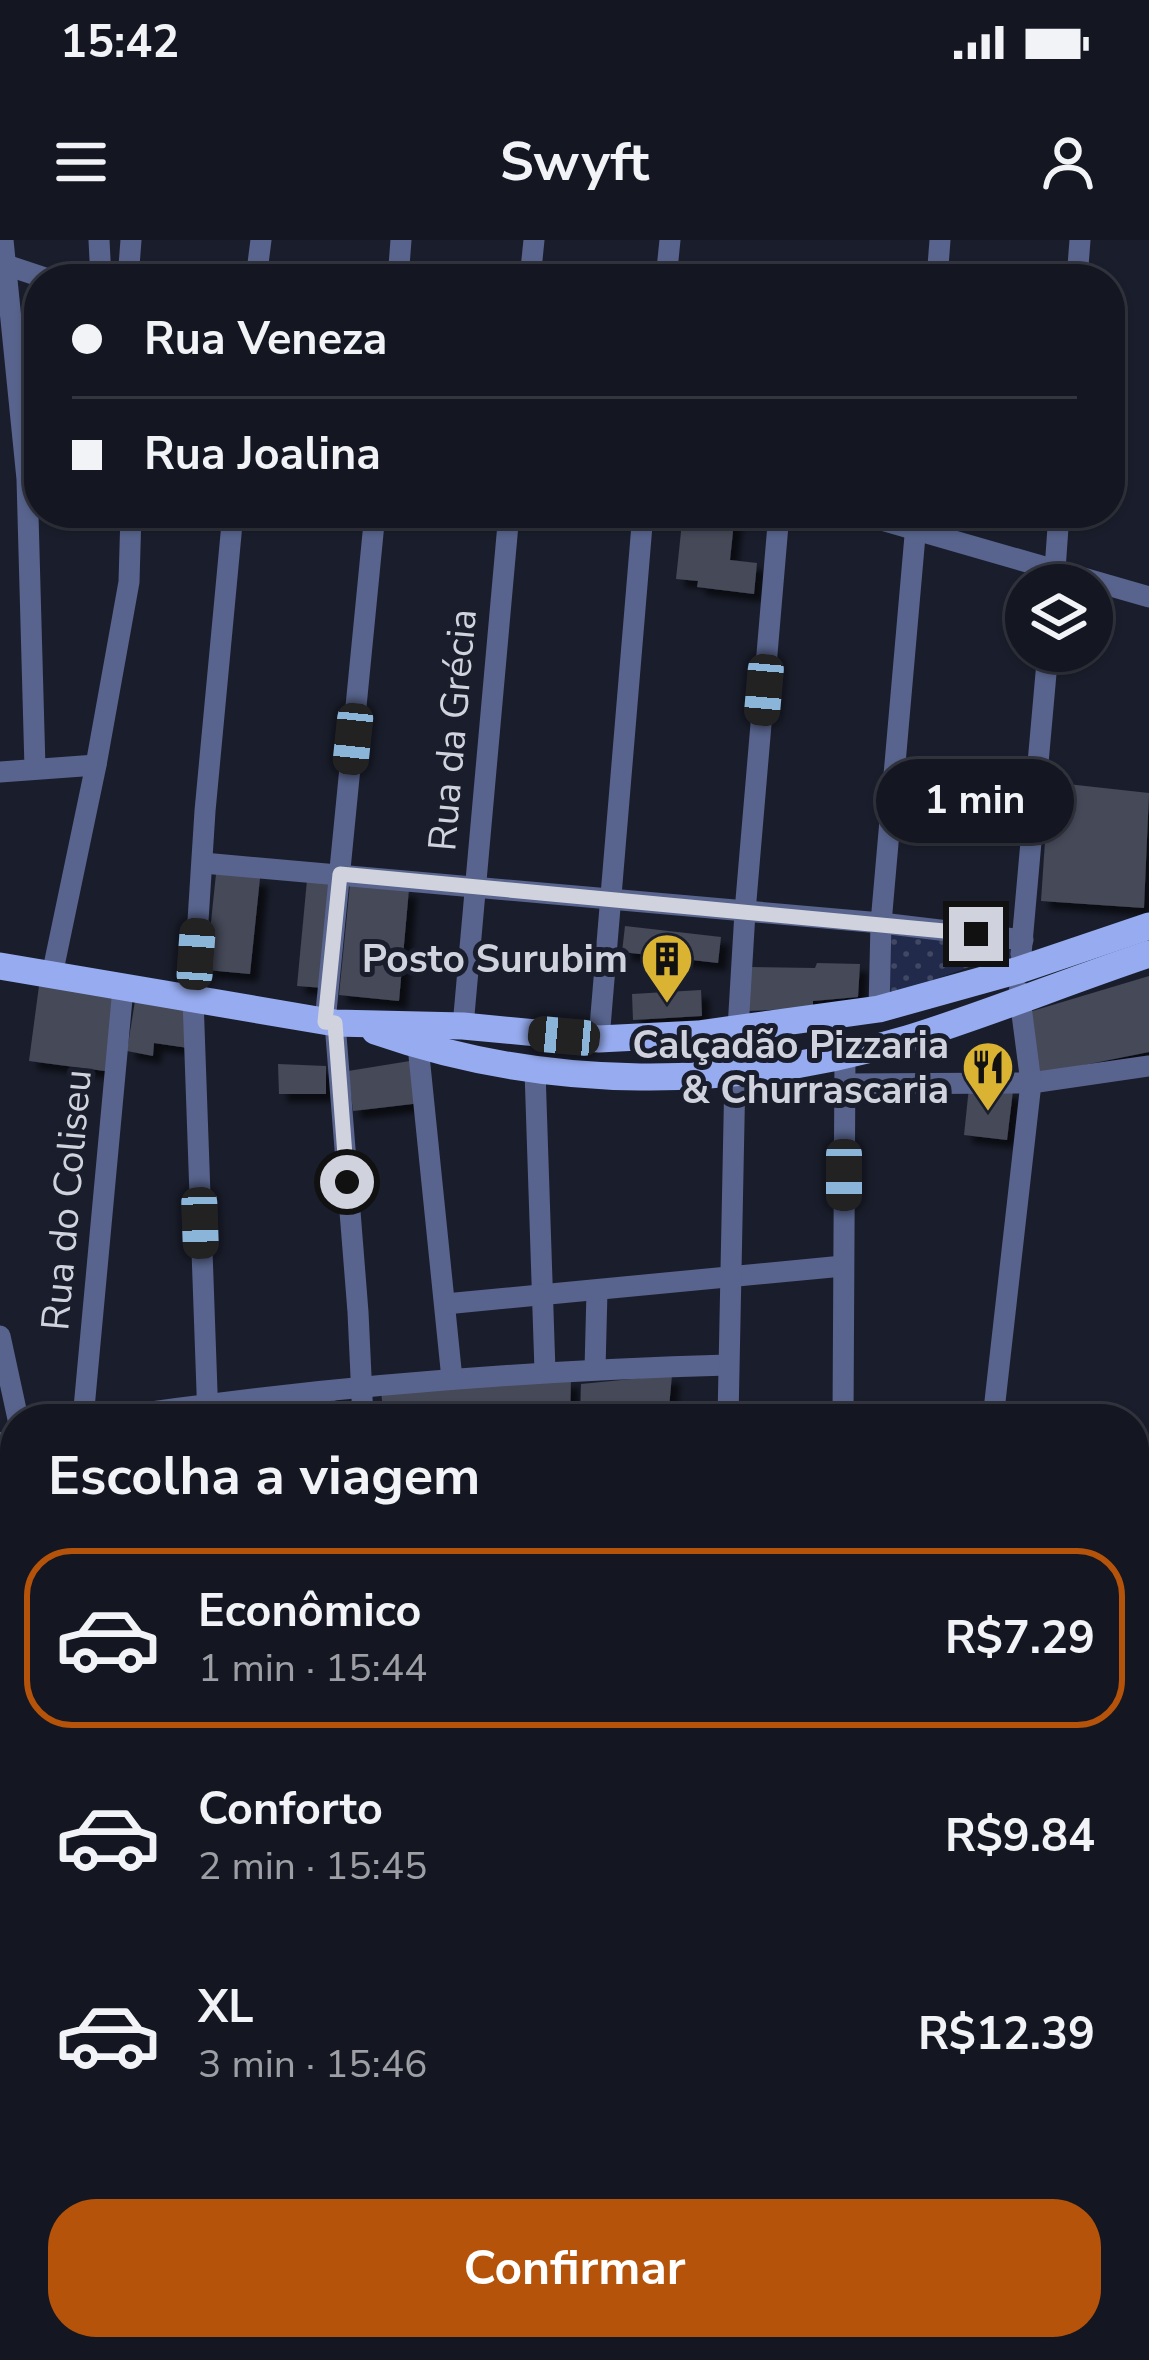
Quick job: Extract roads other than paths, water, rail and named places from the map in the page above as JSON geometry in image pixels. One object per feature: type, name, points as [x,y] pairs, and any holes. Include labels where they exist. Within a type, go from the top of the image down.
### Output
[{"type":"main road","points":[[340,1023],[463,1026],[599,1039],[739,1029],[879,1009],[1019,970],[1149,926]]},
{"type":"main road","points":[[0,966],[340,1023],[525,1069],[652,1079],[798,1064],[844,1054],[952,1024],[1149,954]]},
{"type":"main road","points":[[789,1022],[802,1031],[806,1041],[806,1057],[798,1064]]},
{"type":"main road","points":[[525,1069],[510,1047],[517,1037],[530,1032]]},
{"type":"street","points":[[3,240],[24,452]]},
{"type":"street","points":[[28,528],[34,768]]},
{"type":"street","points":[[52,975],[129,582],[131,528]]},
{"type":"street","points":[[207,1404],[193,999],[232,528]]},
{"type":"street","points":[[362,1404],[340,1023],[340,874],[374,528]]},
{"type":"street","name":"Rua da Grécia","points":[[463,1026],[508,528]]},
{"type":"street","points":[[599,1039],[642,528]]},
{"type":"street","points":[[739,1029],[778,528]]},
{"type":"street","points":[[879,1009],[881,923],[915,528]]},
{"type":"street","points":[[931,528],[1020,564]]},
{"type":"street","points":[[1055,564],[1058,528]]},
{"type":"street","points":[[1113,590],[1149,597]]},
{"type":"street","points":[[995,1404],[1031,1083],[1019,970],[1046,672]]},
{"type":"street","points":[[0,772],[96,765]]},
{"type":"street","points":[[203,862],[1023,940]]},
{"type":"street","name":"Rua do Coliseu","points":[[84,1404],[123,988]]},
{"type":"street","points":[[418,1046],[452,1379]]},
{"type":"street","points":[[843,1404],[844,1054]]},
{"type":"street","points":[[844,1084],[1031,1083],[1149,1066]]},
{"type":"street","points":[[525,1069],[545,1370]]},
{"type":"street","points":[[728,1404],[735,1072]]},
{"type":"street","points":[[445,1304],[843,1266]]},
{"type":"street","points":[[595,1369],[597,1291]]},
{"type":"street","points":[[0,1336],[15,1404]]},
{"type":"street","points":[[248,1404],[361,1385],[545,1370],[728,1365]]},
{"type":"place","name":"Posto Surubim","points":[[667,1005]]},
{"type":"place","name":"Calçadão Pizzaria & Churrascaria","points":[[988,1113]]}]
